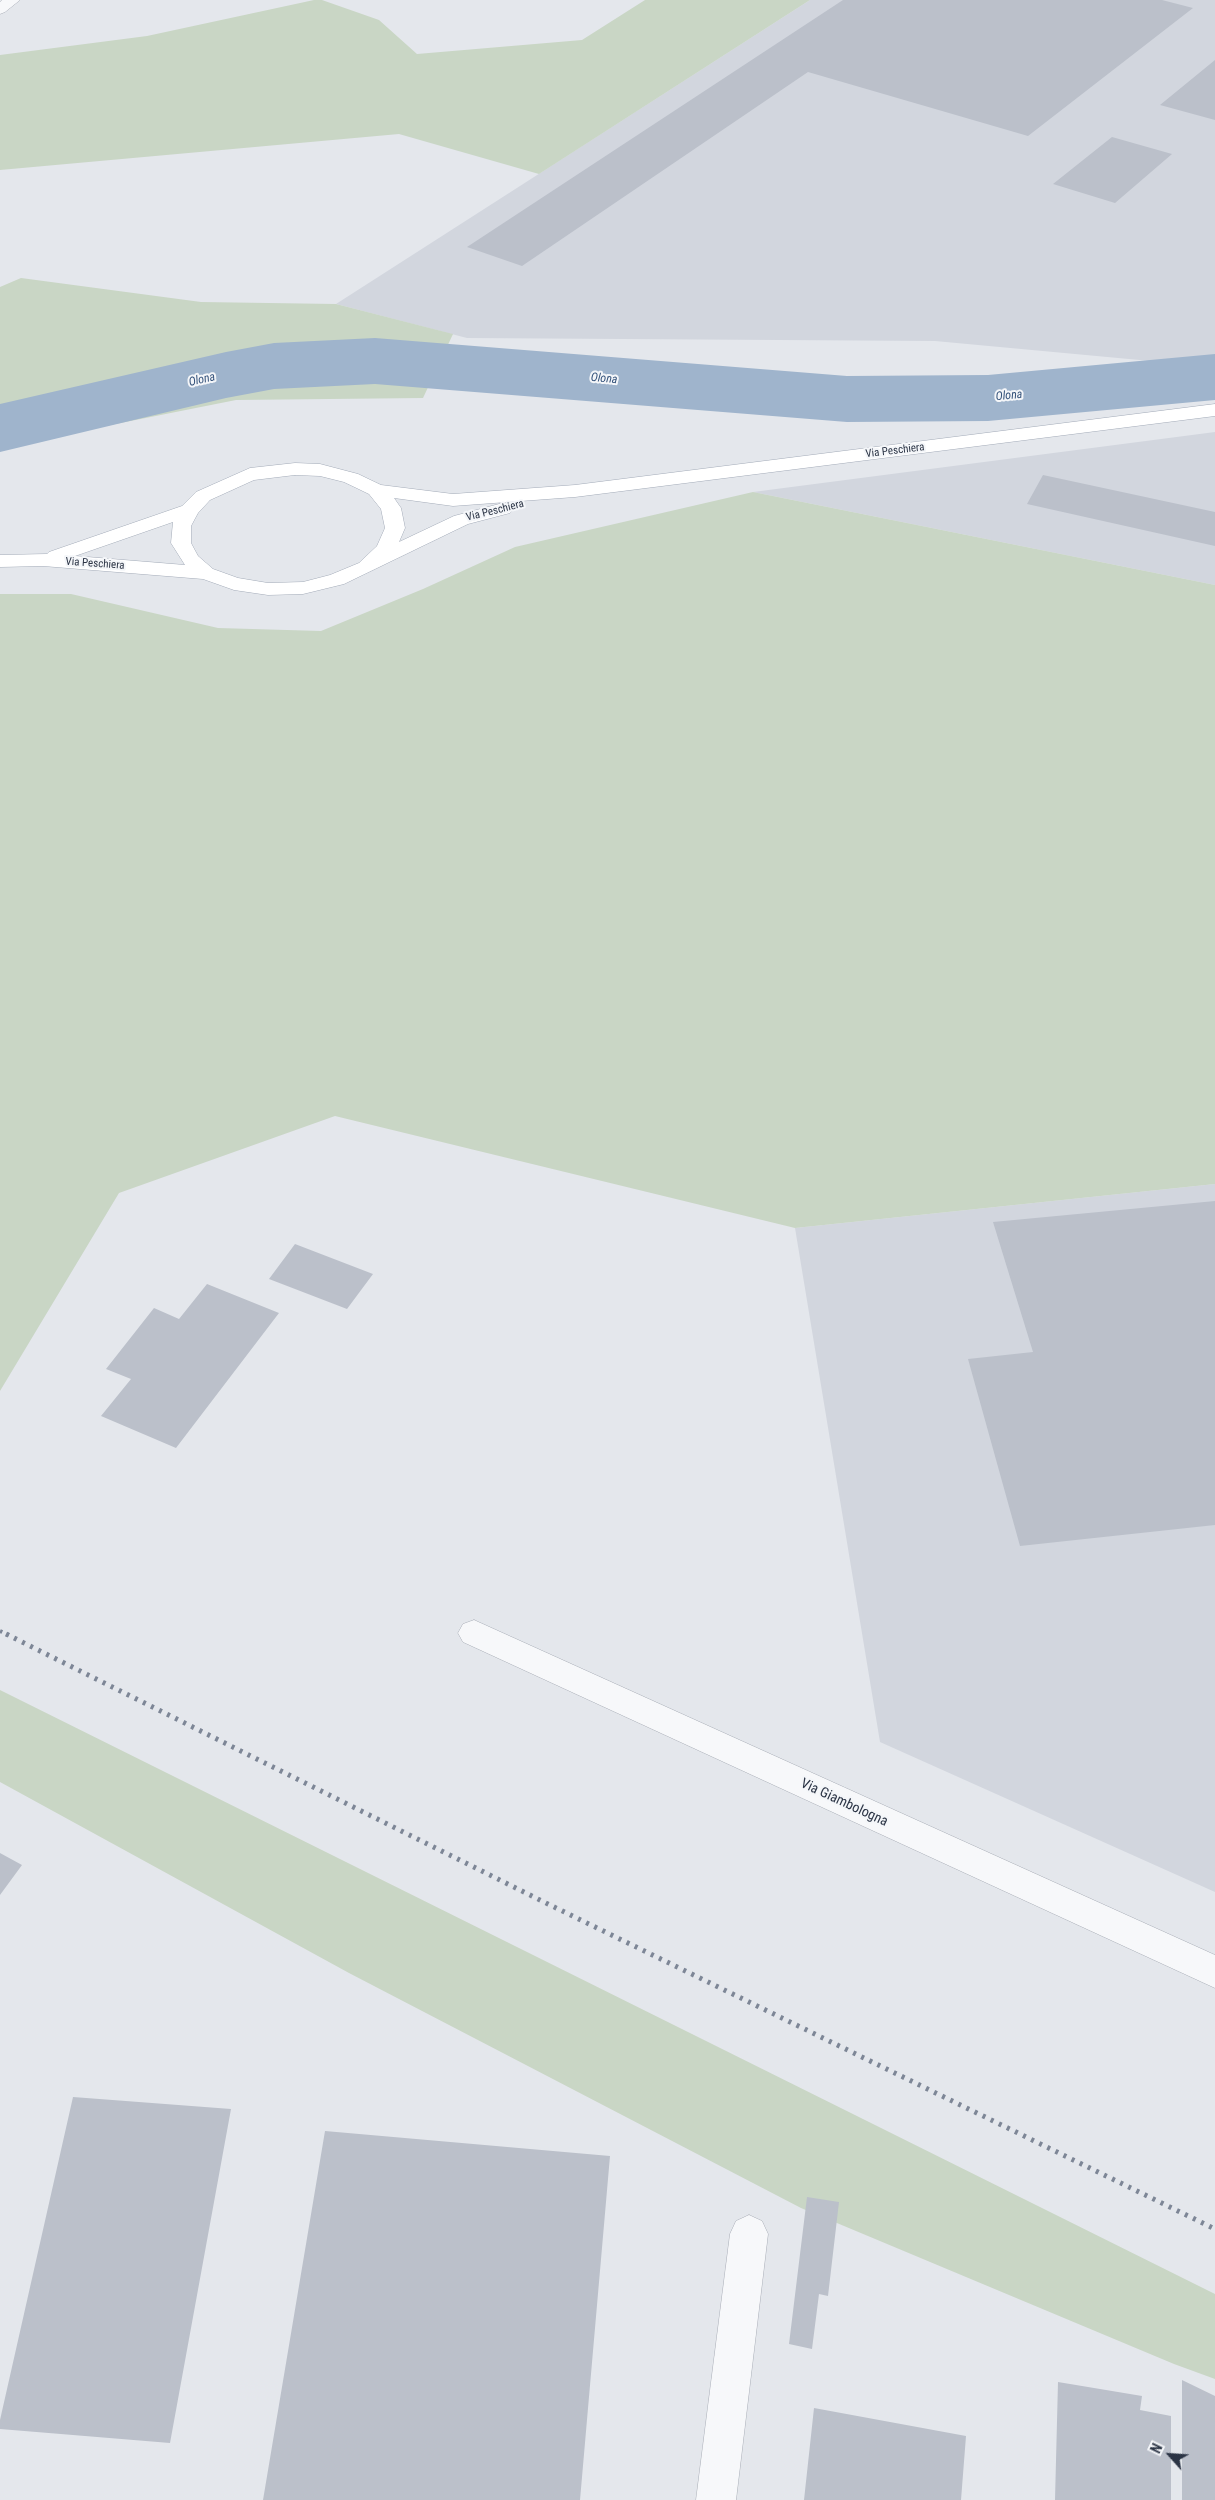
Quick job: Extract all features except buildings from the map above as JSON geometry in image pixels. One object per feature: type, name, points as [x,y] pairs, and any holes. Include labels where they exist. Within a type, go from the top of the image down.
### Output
[{"type":"main road","name":"Via Peschiera","points":[[575,491],[461,520],[337,580],[303,588],[268,589],[234,584],[206,572],[190,559],[181,543],[181,526],[189,510],[203,496],[250,474],[295,469],[320,470],[351,478],[376,490],[453,500],[575,491],[1215,410]]},
{"type":"main road","name":"Via Peschiera","points":[[366,567],[386,548],[395,528],[391,508],[376,490]]},
{"type":"main road","name":"Via Peschiera","points":[[43,560],[116,537],[189,510]]},
{"type":"main road","name":"Via Peschiera","points":[[0,561],[43,560],[206,572]]},
{"type":"street","points":[[0,9],[12,0]]},
{"type":"street","name":"Via Giambologna","points":[[474,1634],[1215,1972]]},
{"type":"street","points":[[716,2500],[749,2234]]},
{"type":"shaded area","points":[[810,0],[1215,0],[1215,367],[935,341],[467,338],[336,304]]},
{"type":"shaded area","points":[[1215,432],[1215,585],[753,492]]},
{"type":"shaded area","points":[[1215,1184],[1215,1892],[880,1742],[795,1228]]},
{"type":"green space","points":[[314,0],[322,0],[379,20],[417,54],[582,40],[645,0],[810,0],[539,174],[399,134],[0,170],[0,55],[147,36]]},
{"type":"green space","points":[[21,278],[201,302],[336,304],[453,334],[423,398],[236,400],[0,447],[0,287]]},
{"type":"green space","points":[[753,492],[1215,585],[1215,1184],[795,1228],[335,1116],[119,1193],[0,1391],[0,594],[71,594],[218,628],[321,631],[423,589],[515,547]]},
{"type":"green space","points":[[0,1690],[1215,2294],[1215,2379],[1174,2364],[801,2208],[349,1973],[0,1782]]},
{"type":"waterway","name":"Olona","points":[[0,428],[226,375],[274,366],[375,361],[847,399],[988,398],[1215,377]]},
{"type":"railway","points":[[0,1631],[9,1635]]},
{"type":"railway","points":[[6,1634],[550,1905],[1215,2229]]}]
